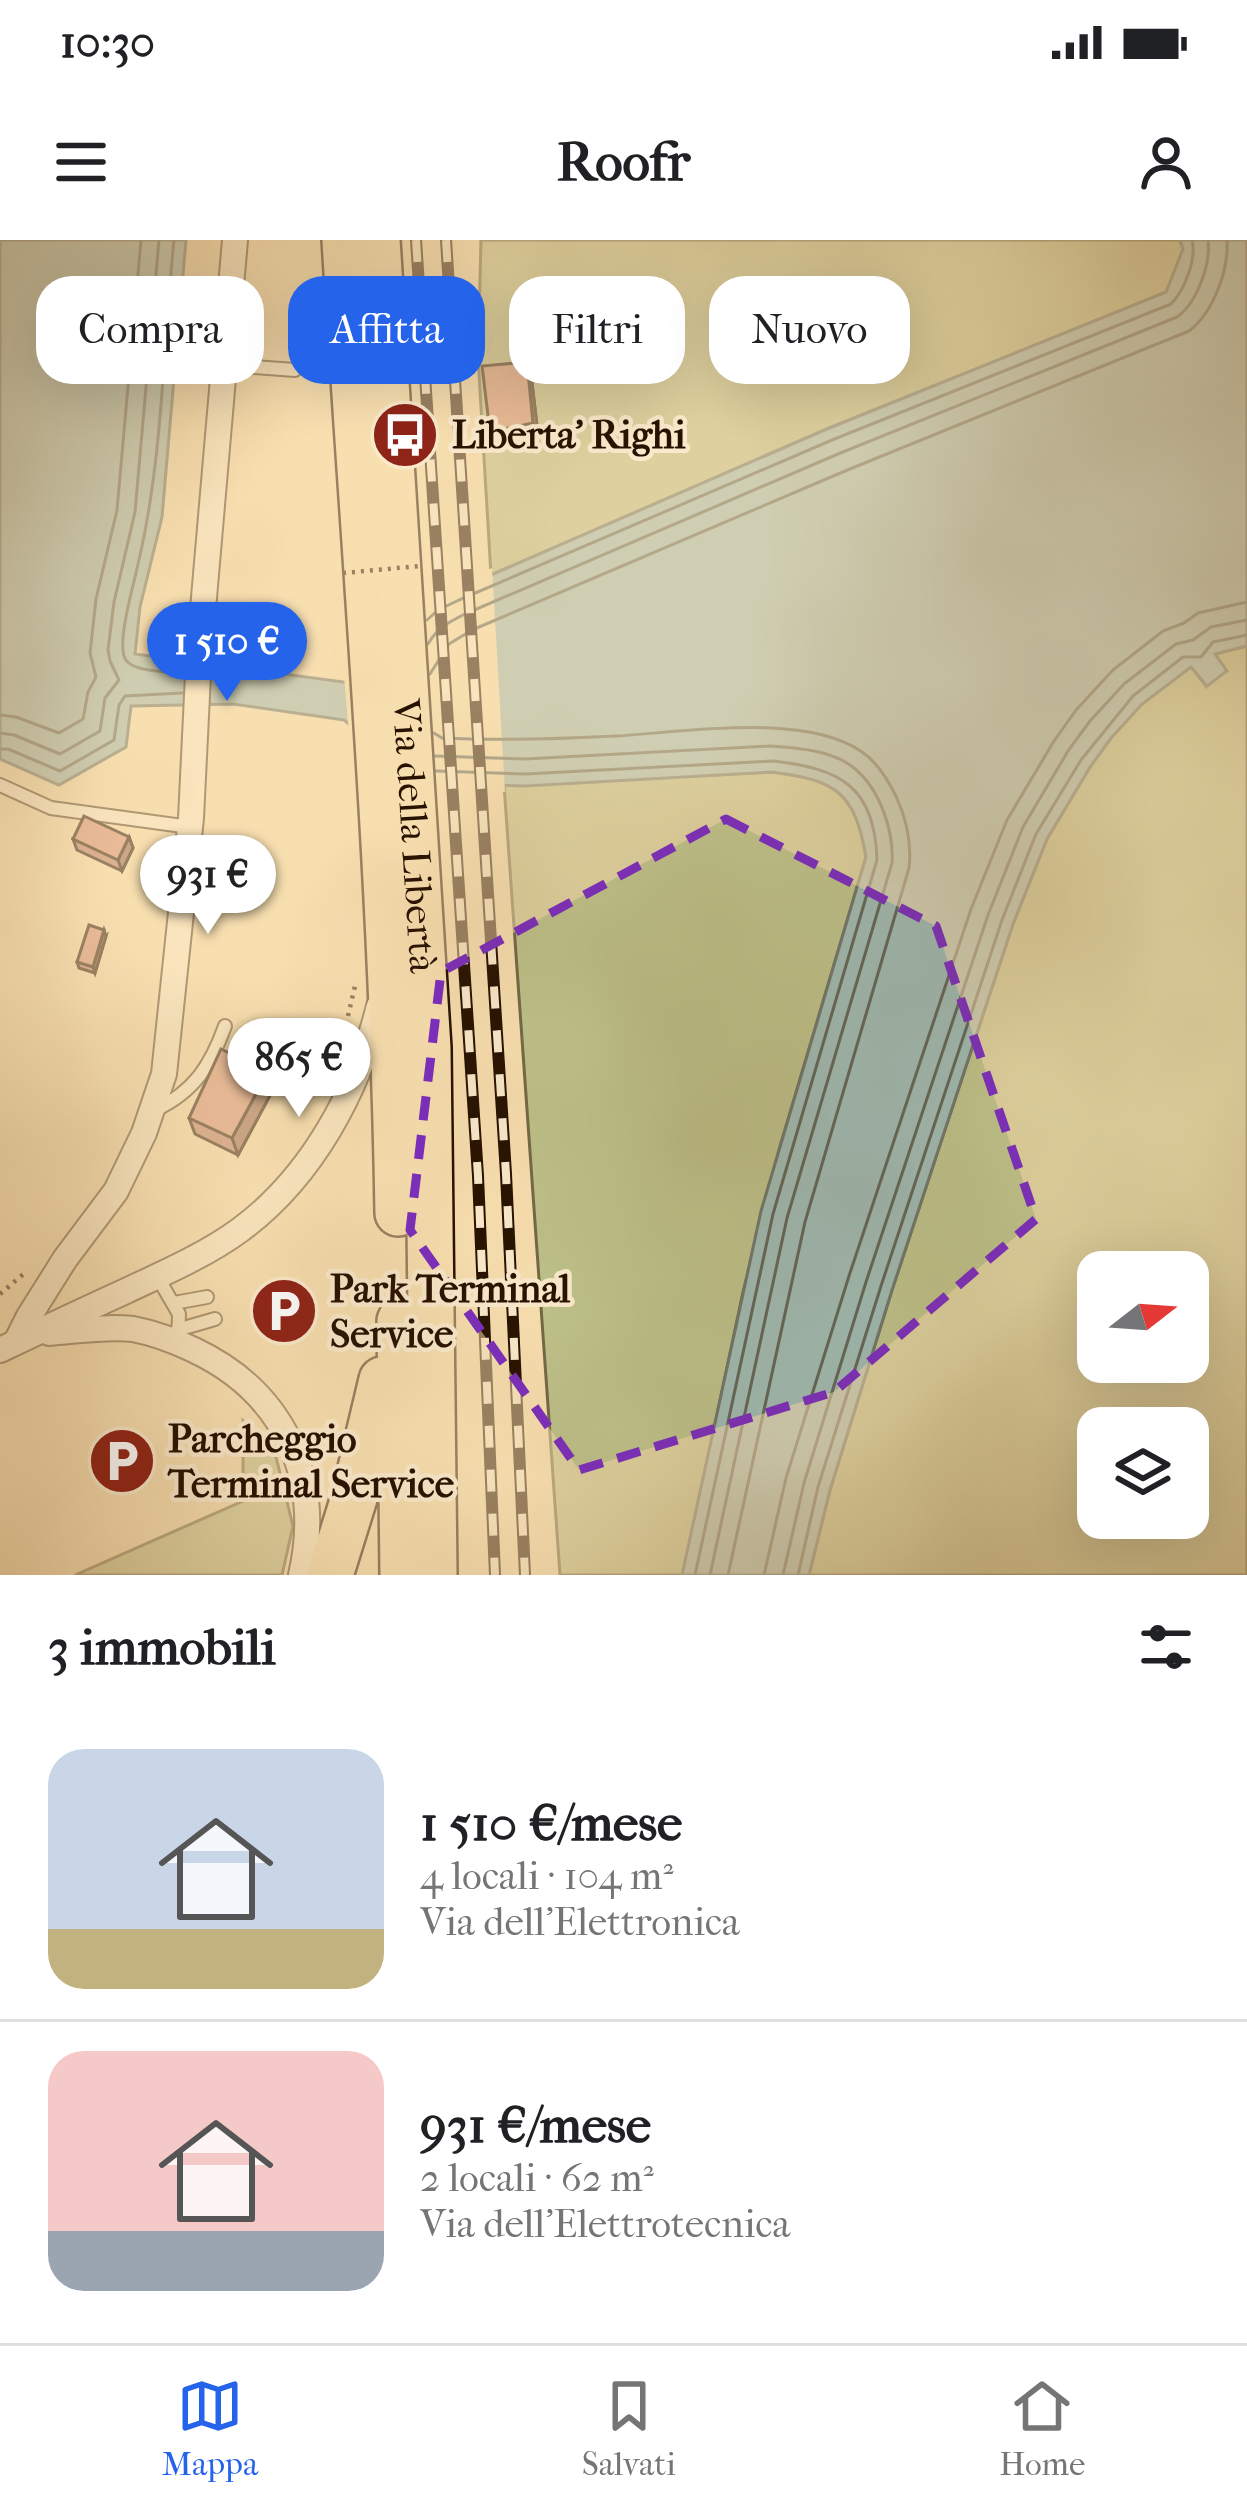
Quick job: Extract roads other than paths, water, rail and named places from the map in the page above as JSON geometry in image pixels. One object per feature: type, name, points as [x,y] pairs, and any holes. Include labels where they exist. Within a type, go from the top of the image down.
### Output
[{"type":"highway","name":"Via della Libertà","points":[[345,240],[401,866],[428,1048],[434,1575]]},
{"type":"highway","name":"Via della Libertà","points":[[372,554],[377,240]]},
{"type":"highway","name":"Via della Libertà","points":[[401,866],[389,926],[396,1058],[403,1575]]},
{"type":"highway","points":[[401,866],[432,982],[458,1351],[463,1575]]},
{"type":"highway","points":[[330,1575],[354,1498],[400,1306]]},
{"type":"street","points":[[232,276],[235,240]]},
{"type":"street","points":[[17,1342],[65,1258],[116,1191],[164,1074],[190,826],[223,384]]},
{"type":"street","points":[[17,1342],[157,1277],[239,1232],[278,1197],[308,1163],[334,1121],[369,1042],[385,982],[389,926]]},
{"type":"street","points":[[130,1288],[135,1330]]},
{"type":"street","points":[[17,1342],[110,1327],[177,1336],[243,1381],[287,1433],[306,1493],[308,1526],[301,1575]]},
{"type":"lane","points":[[0,785],[51,808],[190,826]]},
{"type":"lane","points":[[152,1111],[199,1080],[225,1027]]},
{"type":"lane","points":[[157,1277],[178,1314],[177,1336],[214,1319]]},
{"type":"lane","points":[[174,1303],[207,1298]]},
{"type":"water","points":[[0,240],[186,240],[183,276],[36,276],[36,384],[174,384],[162,517],[140,607],[135,654],[358,684],[491,575],[827,429],[1166,292],[1183,249],[1180,240],[1247,240],[1247,646],[1215,654],[1227,671],[1207,686],[1191,667],[1142,704],[1090,767],[1047,839],[1013,924],[892,1290],[830,1490],[809,1575],[682,1575],[761,1211],[866,857],[848,803],[827,785],[772,772],[525,786],[424,783],[344,720],[233,704],[131,706],[126,747],[59,785],[0,759]]},
{"type":"railway","points":[[416,240],[478,1176],[495,1575]]},
{"type":"railway","points":[[446,240],[506,1174],[525,1575]]},
{"type":"place","name":"Liberta' Righi","points":[[405,435]]},
{"type":"place","name":"Park Terminal Service","points":[[284,1311]]},
{"type":"place","name":"Parcheggio Terminal Service","points":[[122,1461]]}]
